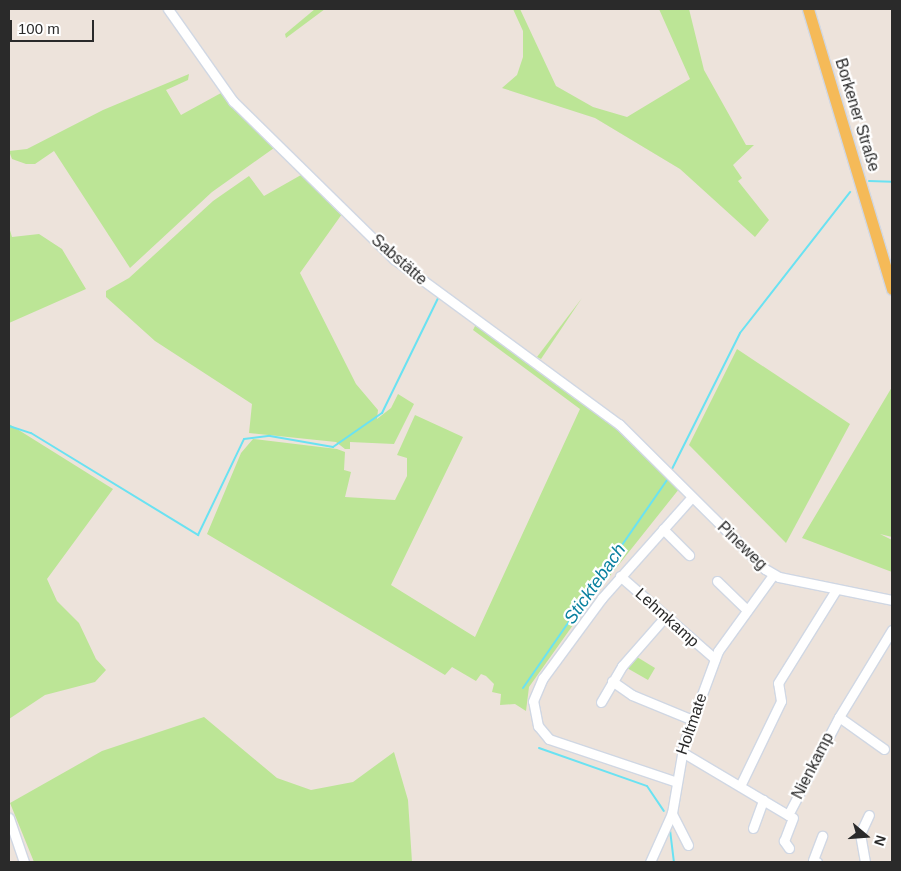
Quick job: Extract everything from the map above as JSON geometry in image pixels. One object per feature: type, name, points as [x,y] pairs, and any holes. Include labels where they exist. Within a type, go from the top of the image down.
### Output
[{"type":"main road","name":"Borkener Straße","points":[[808,9],[892,289]]},
{"type":"street","name":"Sabstätte","points":[[168,9],[233,101],[394,258],[599,408],[668,473]]},
{"type":"street","name":"Pineweg","points":[[668,473],[773,575],[836,590],[892,600]]},
{"type":"street","points":[[674,781],[549,739],[538,726],[533,710],[538,686],[620,576],[692,497]]},
{"type":"street","points":[[663,529],[689,555]]},
{"type":"street","name":"Holtmate","points":[[672,813],[674,781],[682,752],[715,659],[747,610],[773,575]]},
{"type":"street","name":"Lehmkamp","points":[[620,576],[664,618],[715,659]]},
{"type":"street","points":[[717,581],[747,610]]},
{"type":"street","points":[[740,786],[781,701],[778,683],[836,590]]},
{"type":"street","points":[[601,702],[612,681],[664,618]]},
{"type":"street","name":"Nienkamp","points":[[789,848],[784,841],[792,818],[838,717],[892,630]]},
{"type":"street","points":[[612,681],[632,695],[693,720]]},
{"type":"street","name":"Nienkamp","points":[[838,717],[884,749]]},
{"type":"street","name":"Nienkamp","points":[[682,752],[792,818]]},
{"type":"street","points":[[754,828],[763,800]]},
{"type":"street","points":[[672,813],[688,845]]},
{"type":"street","points":[[650,862],[672,813]]},
{"type":"street","points":[[865,862],[860,834],[869,815]]},
{"type":"street","points":[[9,818],[24,862]]},
{"type":"street","points":[[817,862],[813,860],[822,836]]},
{"type":"green space","points":[[315,9],[325,9],[286,38],[285,34]]},
{"type":"green space","points":[[513,9],[520,9],[556,86],[593,107],[627,117],[690,79],[659,9],[689,9],[704,70],[746,145],[754,145],[733,165],[742,178],[738,181],[769,220],[755,237],[680,169],[595,118],[502,88],[517,75],[523,57],[523,31]]},
{"type":"green space","points":[[189,74],[188,80],[166,90],[181,115],[221,93],[274,148],[212,192],[130,268],[54,151],[35,164],[26,164],[12,159],[9,151],[27,149],[103,110]]},
{"type":"green space","points":[[301,175],[342,214],[300,273],[356,384],[378,410],[377,419],[391,408],[398,394],[414,404],[394,444],[350,442],[350,449],[345,449],[336,442],[249,433],[252,404],[155,341],[106,297],[106,291],[129,278],[213,201],[249,176],[264,196]]},
{"type":"green space","points":[[9,227],[12,237],[39,234],[62,249],[86,289],[9,323]]},
{"type":"green space","points":[[582,298],[541,359],[537,357]]},
{"type":"green space","points":[[476,324],[618,428],[679,489],[601,587],[592,581],[587,587],[595,594],[529,687],[526,711],[515,704],[500,705],[501,694],[492,692],[494,684],[486,676],[481,674],[476,681],[452,667],[445,675],[207,534],[241,453],[253,439],[337,449],[345,452],[344,470],[351,472],[345,497],[395,500],[407,476],[407,458],[397,455],[415,415],[463,437],[391,585],[475,637],[580,409],[473,330]]},
{"type":"green space","points":[[737,349],[850,424],[786,543],[689,445]]},
{"type":"green space","points":[[892,387],[892,537],[880,534],[892,540],[892,572],[802,538]]},
{"type":"green space","points":[[9,424],[113,489],[47,579],[57,601],[79,623],[96,659],[106,670],[95,682],[45,695],[9,719]]},
{"type":"green space","points":[[637,657],[655,668],[648,680],[627,668]]},
{"type":"green space","points":[[204,717],[277,778],[311,790],[353,782],[394,752],[408,800],[412,862],[34,862],[10,803],[102,751]]},
{"type":"waterway","points":[[869,181],[892,182]]},
{"type":"waterway","points":[[671,471],[740,333],[850,192]]},
{"type":"waterway","points":[[9,426],[31,433],[198,535],[244,439],[270,436],[333,447],[382,413],[438,298]]},
{"type":"waterway","name":"Sticktebach","points":[[523,688],[667,480]]},
{"type":"waterway","name":"Sticktebach","points":[[539,748],[647,786],[664,811]]},
{"type":"waterway","points":[[670,830],[674,862]]}]
